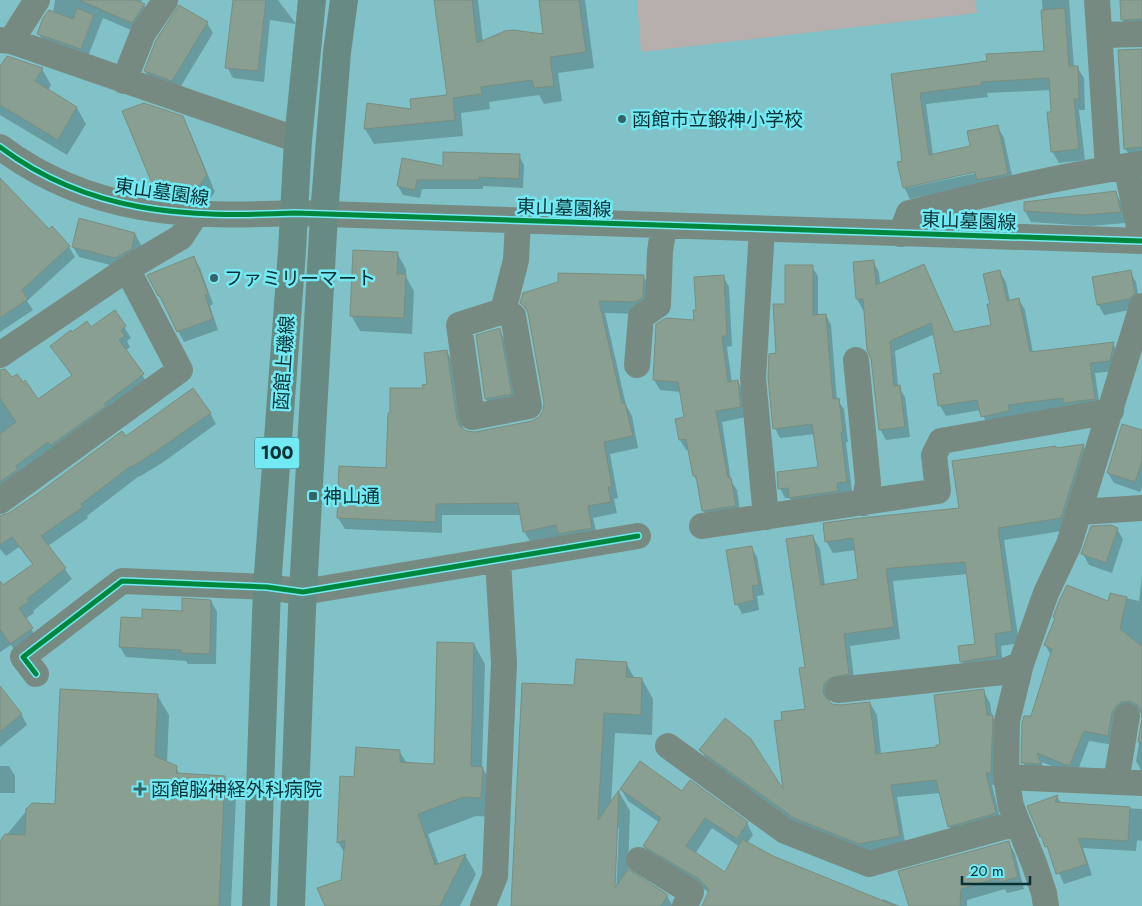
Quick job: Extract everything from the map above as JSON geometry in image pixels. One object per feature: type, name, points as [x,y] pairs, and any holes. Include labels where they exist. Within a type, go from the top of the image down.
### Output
[{"type":"main road","name":"函館上磯線","points":[[256,906],[267,587],[295,214],[298,140],[312,0]]},
{"type":"main road","name":"函館上磯線","points":[[291,906],[303,592],[324,215],[337,52],[344,0]]},
{"type":"street","points":[[37,0],[5,41],[298,140]]},
{"type":"street","points":[[1097,0],[1100,35],[1125,166],[1142,241]]},
{"type":"street","points":[[124,80],[143,33],[165,1]]},
{"type":"street","points":[[1100,35],[1142,34]]},
{"type":"street","name":"東山墓園線","points":[[0,147],[31,168],[60,183],[116,203],[140,208],[196,214],[295,214],[1142,241]]},
{"type":"street","points":[[901,234],[909,213],[1027,185],[1125,166]]},
{"type":"street","points":[[0,355],[126,269],[181,237],[196,214]]},
{"type":"street","points":[[503,311],[516,260],[518,221]]},
{"type":"street","points":[[637,365],[641,317],[658,305],[660,251],[664,226]]},
{"type":"street","points":[[762,229],[753,378],[766,516]]},
{"type":"street","points":[[0,502],[180,370],[126,269]]},
{"type":"street","points":[[1046,906],[1044,893],[1034,863],[1011,806],[1006,777],[1007,721],[1021,664],[1046,593],[1069,544],[1142,306]]},
{"type":"street","points":[[856,360],[868,483],[864,503]]},
{"type":"street","points":[[702,526],[938,491],[934,455],[941,441],[1111,411]]},
{"type":"street","points":[[1079,512],[1142,508]]},
{"type":"street","points":[[36,674],[23,657],[122,581],[267,587],[303,592],[638,536]]},
{"type":"street","points":[[483,906],[495,876],[502,731],[504,663],[498,560]]},
{"type":"street","points":[[838,690],[1003,672],[1021,664]]},
{"type":"street","points":[[1116,782],[1127,716]]},
{"type":"street","points":[[668,746],[785,831],[869,864],[1017,823]]},
{"type":"street","points":[[1006,777],[1142,783]]},
{"type":"street","points":[[639,860],[691,892],[685,906]]},
{"type":"shaded area","points":[[637,0],[975,0],[977,13],[641,52]]},
{"type":"building","points":[[79,0],[135,0],[145,4],[132,23]]},
{"type":"building","points":[[233,0],[266,0],[258,71],[225,68]]},
{"type":"building","points":[[434,0],[472,0],[477,43],[505,31],[513,30],[543,34],[539,0],[579,0],[586,52],[550,57],[554,86],[534,88],[532,80],[481,87],[482,94],[453,98],[455,120],[364,129],[367,103],[411,109],[410,99],[447,95]]},
{"type":"building","points":[[1120,0],[1142,0],[1142,19],[1121,20]]},
{"type":"building","points":[[179,5],[208,22],[172,81],[144,71],[156,40]]},
{"type":"building","points":[[77,8],[94,15],[81,49],[37,34],[43,18],[49,10],[73,19]]},
{"type":"building","points":[[1065,8],[1069,66],[1078,66],[1079,99],[1074,99],[1079,149],[1051,152],[1047,112],[1051,112],[1049,78],[981,82],[982,85],[920,93],[929,155],[970,146],[967,131],[998,125],[1008,174],[977,180],[975,172],[903,188],[897,162],[902,161],[891,74],[987,61],[986,54],[1044,51],[1041,10]]},
{"type":"building","points":[[1142,49],[1142,147],[1124,149],[1118,50]]},
{"type":"building","points":[[7,56],[43,68],[35,81],[77,107],[58,140],[0,105],[0,66]]},
{"type":"building","points":[[144,103],[183,116],[207,175],[199,186],[151,181],[122,111]]},
{"type":"building","points":[[443,152],[520,154],[519,179],[479,177],[479,180],[417,180],[415,190],[397,186],[402,158],[443,166]]},
{"type":"building","points":[[0,178],[49,229],[52,226],[70,246],[22,290],[28,299],[0,318]]},
{"type":"building","points":[[1116,191],[1121,212],[1084,215],[1024,211],[1024,202]]},
{"type":"building","points":[[79,218],[135,233],[132,249],[115,258],[72,247]]},
{"type":"building","points":[[353,250],[398,252],[397,274],[406,274],[404,318],[350,316]]},
{"type":"building","points":[[194,256],[208,294],[205,295],[213,319],[177,332],[160,296],[158,296],[147,275]]},
{"type":"building","points":[[874,260],[876,285],[924,264],[954,332],[991,325],[987,304],[990,304],[983,274],[1000,270],[1007,301],[1019,298],[1030,352],[1114,342],[1110,361],[1090,363],[1095,399],[1063,403],[1063,398],[1008,405],[1009,411],[981,417],[977,400],[938,406],[933,374],[941,373],[931,323],[890,341],[894,386],[900,385],[905,427],[879,430],[871,359],[867,350],[863,299],[856,299],[853,262]]},
{"type":"building","points":[[785,265],[813,265],[813,315],[826,314],[833,399],[839,398],[847,482],[837,483],[838,491],[789,498],[788,488],[778,489],[777,472],[818,467],[812,424],[773,429],[768,378],[769,354],[776,353],[773,304],[785,304]]},
{"type":"building","points":[[1131,270],[1135,293],[1129,299],[1097,305],[1092,277]]},
{"type":"building","points":[[558,273],[644,275],[643,297],[636,302],[599,301],[622,403],[625,403],[633,436],[604,442],[612,487],[608,487],[611,502],[588,506],[592,528],[558,534],[556,525],[523,532],[518,503],[436,504],[436,522],[337,518],[339,466],[386,468],[390,388],[423,388],[422,385],[427,384],[424,353],[447,350],[457,419],[460,426],[466,431],[475,432],[532,421],[539,417],[543,411],[544,403],[528,313],[520,303],[523,293],[558,282]]},
{"type":"building","points":[[724,275],[727,336],[722,336],[728,382],[738,380],[741,407],[716,411],[728,478],[731,478],[736,506],[702,511],[696,476],[693,476],[686,439],[679,440],[675,419],[684,417],[678,382],[653,380],[656,324],[666,318],[694,320],[693,310],[696,310],[694,277]]},
{"type":"building","points":[[115,310],[126,326],[121,330],[125,336],[119,340],[144,374],[104,404],[106,406],[51,445],[48,442],[16,466],[18,469],[0,482],[0,434],[16,422],[0,398],[0,370],[5,369],[12,377],[17,374],[23,382],[25,380],[38,399],[72,375],[50,346],[71,330],[72,332],[87,321],[91,327]]},
{"type":"building","points":[[500,328],[512,394],[485,399],[476,335]]},
{"type":"building","points":[[193,388],[211,413],[155,452],[131,466],[81,504],[83,507],[41,536],[66,568],[27,599],[29,602],[19,608],[33,628],[10,644],[0,629],[0,581],[3,585],[33,564],[12,537],[0,545],[0,516],[9,513],[37,494],[122,431],[126,436]]},
{"type":"building","points":[[1122,424],[1142,430],[1142,461],[1135,482],[1107,473]]},
{"type":"building","points":[[1084,444],[1061,518],[998,528],[1012,631],[995,634],[997,656],[960,662],[958,646],[975,644],[965,562],[892,568],[886,569],[894,627],[844,634],[849,674],[830,678],[824,684],[823,692],[832,704],[870,702],[876,754],[940,745],[934,695],[984,689],[987,715],[993,715],[991,773],[986,773],[996,813],[948,827],[936,780],[891,785],[900,836],[859,844],[794,818],[699,750],[725,718],[751,739],[783,789],[774,721],[782,720],[781,712],[805,709],[799,668],[805,667],[786,539],[813,535],[821,585],[858,579],[853,538],[825,542],[823,523],[959,508],[952,461],[1056,446],[1056,448]]},
{"type":"building","points":[[1111,525],[1118,528],[1106,563],[1081,554],[1091,526]]},
{"type":"building","points":[[752,546],[759,585],[752,586],[754,600],[735,605],[726,550]]},
{"type":"building","points":[[1067,585],[1108,601],[1110,593],[1127,597],[1120,629],[1142,646],[1142,718],[1141,710],[1137,705],[1130,701],[1122,702],[1116,706],[1112,713],[1108,736],[1084,731],[1070,765],[1037,753],[1041,764],[1021,763],[1022,723],[1024,716],[1031,716],[1052,649],[1044,645],[1055,618],[1053,617]]},
{"type":"building","points":[[182,598],[211,600],[210,654],[181,653],[181,650],[119,647],[121,617],[142,618],[142,609],[182,611]]},
{"type":"building","points":[[437,642],[474,643],[471,766],[483,767],[481,798],[464,797],[418,814],[435,865],[466,854],[440,906],[325,906],[317,888],[341,880],[345,840],[337,843],[340,776],[354,777],[356,747],[400,750],[400,762],[434,764]]},
{"type":"building","points":[[576,659],[627,662],[626,677],[642,678],[641,715],[604,713],[598,820],[619,790],[615,888],[628,869],[668,895],[661,906],[511,906],[522,683],[574,685]]},
{"type":"building","points":[[0,686],[22,714],[0,732]]},
{"type":"building","name":"函館脳神経外科病院","points":[[60,689],[158,694],[155,756],[177,766],[176,773],[225,776],[219,906],[0,906],[0,841],[5,834],[25,835],[26,809],[32,803],[55,804]]},
{"type":"building","points":[[1142,718],[1142,743],[1138,742]]},
{"type":"building","points":[[640,761],[682,791],[690,780],[748,822],[737,839],[705,818],[686,846],[725,872],[742,839],[773,856],[896,906],[702,906],[709,890],[704,884],[699,879],[643,846],[661,818],[620,789]]},
{"type":"building","points":[[1058,795],[1055,802],[1130,807],[1128,841],[1078,838],[1087,864],[1056,874],[1047,846],[1045,847],[1040,837],[1027,806]]},
{"type":"building","points":[[1009,841],[1018,877],[1000,882],[998,878],[961,889],[960,906],[909,906],[898,871]]},
{"type":"cycle path","points":[[0,147],[34,169],[68,186],[104,199],[140,207],[178,212],[216,214],[295,213],[1142,241]]},
{"type":"cycle path","points":[[36,674],[23,657],[122,581],[267,587],[303,592],[638,536]]},
{"type":"place","name":"函館市立鍛神小学校","points":[[622,119]]},
{"type":"place","name":"ファミリーマート","points":[[214,278]]},
{"type":"place","name":"神山通","points":[[313,496]]},
{"type":"place","name":"函館脳神経外科病院","points":[[140,789]]}]
